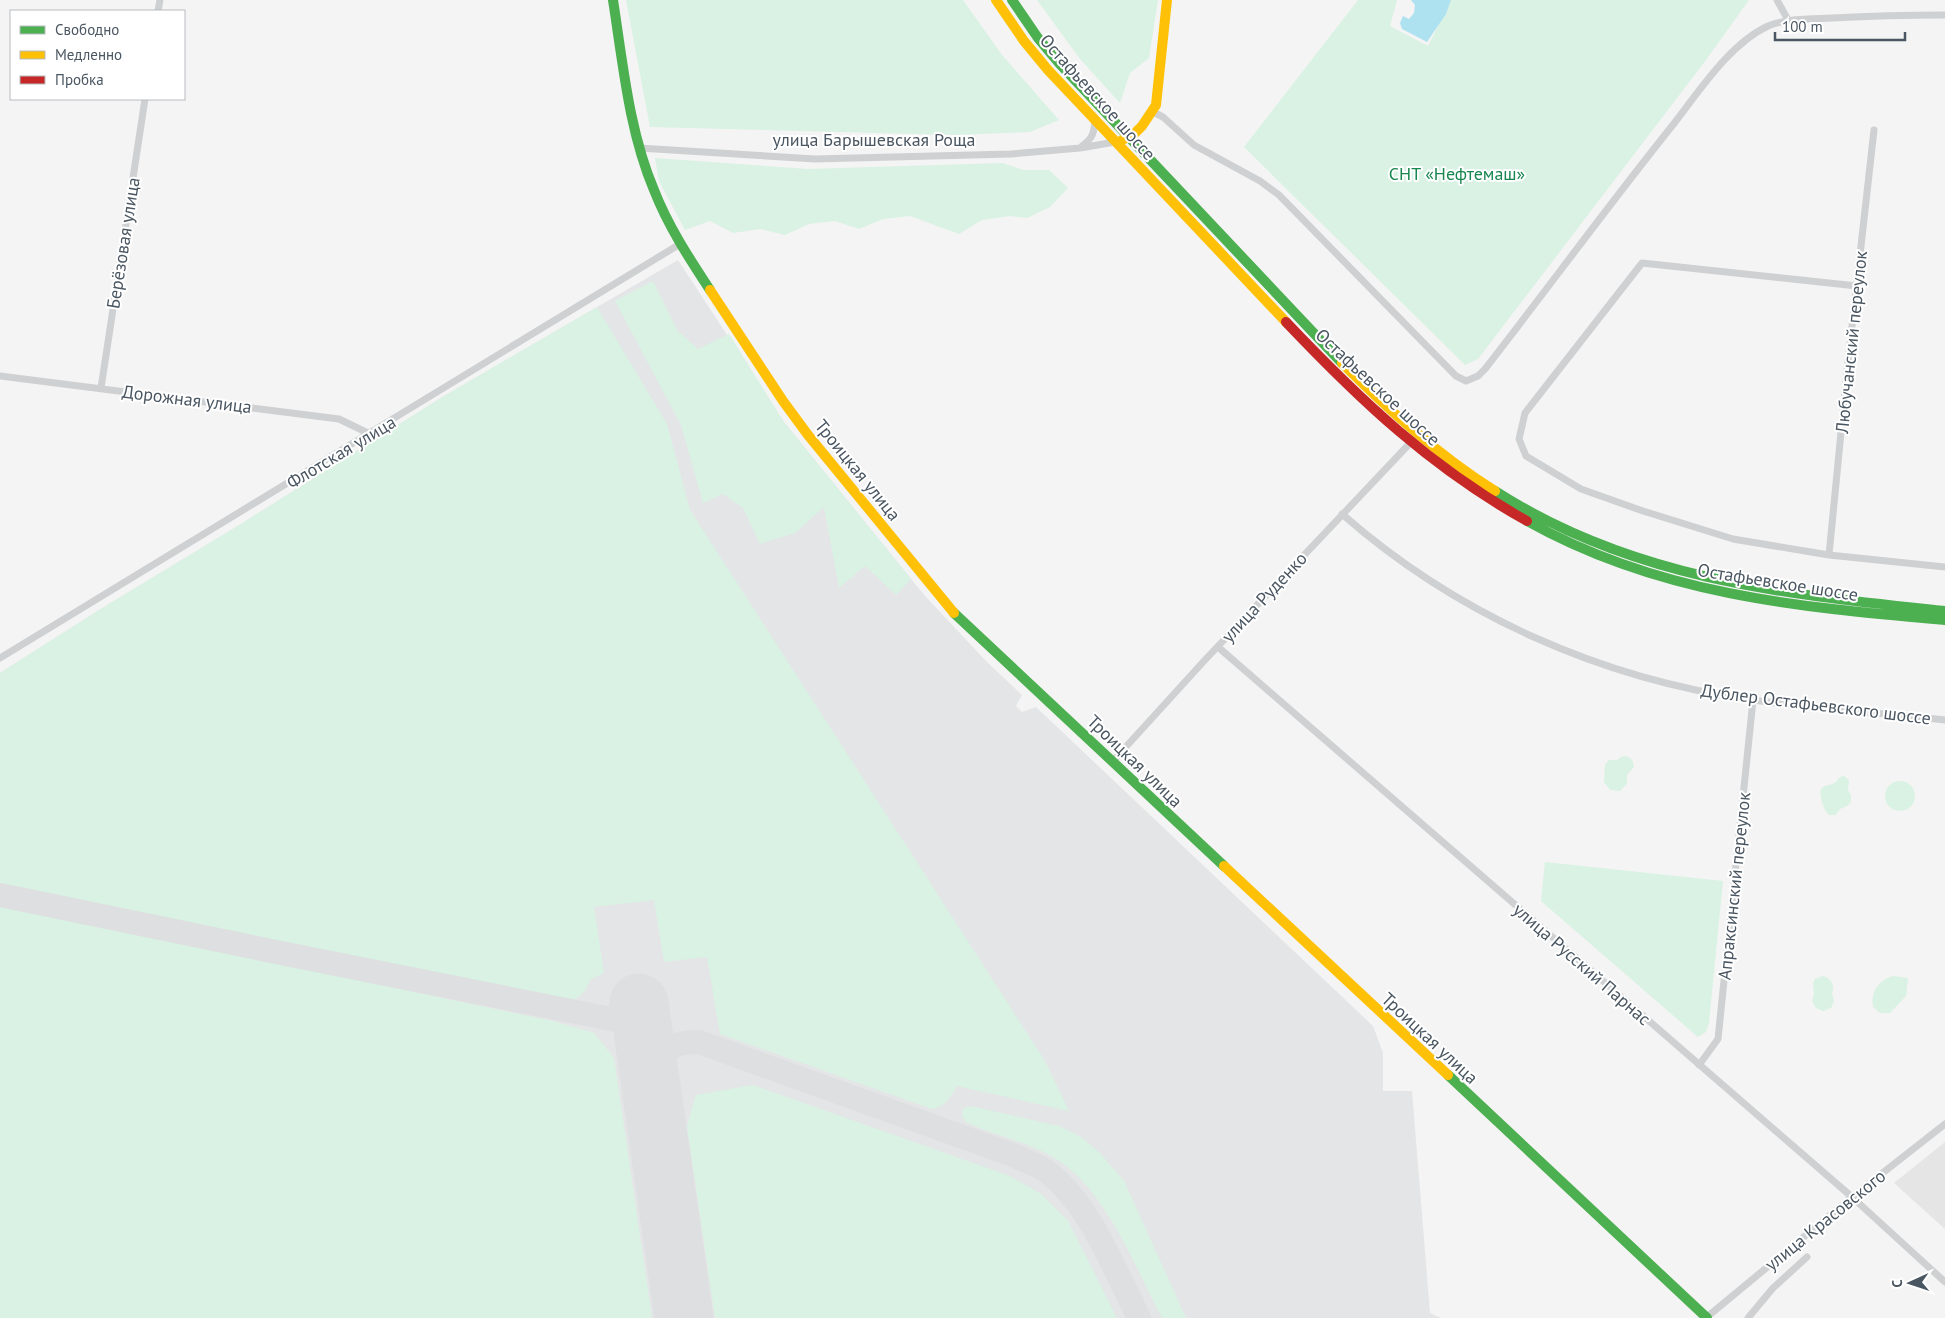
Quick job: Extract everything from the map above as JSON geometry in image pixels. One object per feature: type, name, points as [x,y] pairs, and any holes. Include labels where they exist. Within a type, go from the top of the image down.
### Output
[{"type":"main road","name":"Троицкая улица","points":[[612,0],[622,66],[639,148],[654,191],[680,244],[783,401],[808,435],[931,586],[955,614],[986,644],[1707,1318]]},
{"type":"main road","name":"Остафьевское шоссе","points":[[996,0],[1032,52],[1095,120],[1346,384],[1410,443],[1438,465],[1509,511],[1590,553],[1643,572],[1693,586],[1752,598],[1945,620]]},
{"type":"main road","name":"Остафьевское шоссе","points":[[1012,0],[1042,44],[1128,138],[1354,374],[1418,435],[1445,457],[1494,490],[1547,520],[1594,542],[1646,562],[1696,576],[1792,594],[1945,611]]},
{"type":"main road","name":"улица Барышевская Роща","points":[[1116,142],[1128,138],[1137,131],[1153,112],[1158,97],[1167,0]]},
{"type":"street","points":[[1777,0],[1788,20]]},
{"type":"street","points":[[1153,112],[1163,117],[1194,146],[1260,181],[1279,195],[1456,376],[1466,381],[1478,376],[1485,369],[1626,184],[1726,59],[1761,30],[1788,20],[1945,15]]},
{"type":"street","name":"Берёзовая улица","points":[[101,388],[145,100]]},
{"type":"street","points":[[1080,148],[1091,139],[1095,120]]},
{"type":"street","name":"Любучанский переулок","points":[[1829,554],[1874,130]]},
{"type":"street","name":"улица Барышевская Роща","points":[[639,148],[816,160],[1011,154],[1080,148],[1116,142]]},
{"type":"street","name":"Флотская улица","points":[[0,658],[680,244]]},
{"type":"street","points":[[1856,286],[1642,263],[1525,413],[1519,439],[1526,456],[1581,489],[1643,511],[1733,539],[1829,554],[1945,567]]},
{"type":"street","name":"Дорожная улица","points":[[0,376],[339,419],[370,434]]},
{"type":"street","name":"улица Руденко","points":[[1113,761],[1342,514],[1418,435]]},
{"type":"street","name":"Дублер Остафьевского шоссе","points":[[1342,514],[1375,541],[1436,584],[1488,615],[1534,638],[1599,664],[1647,679],[1753,700],[1945,720]]},
{"type":"street","name":"улица Русский Парнас","points":[[1218,647],[1852,1197],[1945,1282]]},
{"type":"street","name":"Апраксинский переулок","points":[[1699,1065],[1718,1039],[1753,700]]},
{"type":"street","name":"улица Красовского","points":[[1707,1318],[1852,1197],[1945,1124]]},
{"type":"street","points":[[1748,1318],[1773,1288],[1808,1257]]},
{"type":"shaded area","points":[[678,260],[784,422],[925,596],[987,662],[1022,695],[1016,706],[1022,712],[1036,707],[1373,1026],[1383,1053],[1383,1091],[1412,1091],[1430,1313],[1441,1318],[0,1318],[0,673],[444,396]]},
{"type":"shaded area","points":[[1945,1142],[1945,1229],[1894,1183]]},
{"type":"green space","points":[[626,0],[963,0],[1002,55],[1059,120],[1030,132],[955,135],[650,127]]},
{"type":"green space","points":[[1037,0],[1158,0],[1149,58],[1130,73],[1120,103],[1080,59]]},
{"type":"green space","name":"СНТ «Нефтемаш»","points":[[1358,0],[1397,0],[1390,26],[1428,46],[1451,0],[1749,0],[1706,60],[1478,359],[1465,365],[1244,147]]},
{"type":"green space","points":[[655,158],[808,169],[1003,163],[1023,170],[1049,170],[1068,188],[1050,207],[1027,218],[1010,216],[982,220],[959,234],[910,216],[883,219],[859,229],[835,221],[809,224],[785,235],[760,229],[733,233],[710,221],[685,230],[659,181]]},
{"type":"green space","points":[[653,281],[677,330],[698,349],[729,334],[784,422],[911,579],[896,595],[865,566],[839,588],[824,507],[795,533],[760,544],[743,508],[723,494],[703,503],[681,425],[615,301]]},
{"type":"green space","points":[[597,307],[667,424],[690,510],[1045,1061],[1069,1111],[957,1086],[944,1104],[932,1109],[720,1034],[707,957],[664,962],[654,900],[594,907],[604,973],[591,979],[585,991],[567,1006],[0,889],[0,673],[444,396]]},
{"type":"green space","points":[[1626,756],[1632,760],[1634,767],[1627,775],[1627,784],[1620,791],[1610,790],[1604,782],[1605,765],[1609,760],[1617,760]]},
{"type":"green space","points":[[1844,776],[1849,780],[1848,790],[1851,795],[1851,802],[1840,809],[1836,815],[1829,815],[1822,803],[1821,789]]},
{"type":"green space","points":[[1900,781],[1911,785],[1915,796],[1911,807],[1900,811],[1889,807],[1885,796],[1889,785]]},
{"type":"green space","points":[[1545,862],[1723,881],[1709,1023],[1706,1032],[1698,1037],[1541,901]]},
{"type":"green space","points":[[0,906],[553,1021],[594,1033],[614,1058],[652,1318],[0,1318]]},
{"type":"green space","points":[[1823,976],[1832,982],[1834,1001],[1831,1008],[1823,1011],[1816,1008],[1812,1001],[1814,994],[1813,983],[1815,979]]},
{"type":"green space","points":[[1893,976],[1908,978],[1906,996],[1890,1013],[1880,1013],[1873,1007],[1874,992],[1884,980]]},
{"type":"green space","points":[[753,1085],[1010,1176],[1041,1194],[1068,1221],[1117,1318],[715,1318],[687,1126],[696,1095]]},
{"type":"green space","points":[[975,1107],[1059,1126],[1081,1137],[1100,1153],[1124,1181],[1186,1318],[1162,1318],[1116,1228],[1102,1206],[1070,1169],[1041,1151],[966,1122],[962,1116],[963,1109]]},
{"type":"water","points":[[1411,0],[1451,0],[1446,14],[1427,42],[1402,29],[1400,23],[1403,16],[1409,19],[1414,13],[1415,5]]},
{"type":"taxiway","points":[[0,895],[616,1020],[626,1023],[644,1037]]},
{"type":"taxiway","points":[[650,1082],[656,1064],[666,1051],[680,1044],[699,1042],[1013,1155],[1035,1165],[1057,1181],[1086,1215],[1110,1257],[1139,1318]]},
{"type":"runway","points":[[639,1003],[684,1318]]},
{"type":"traffic: fast","points":[[613,0],[628,97],[645,168],[672,229],[710,290]]},
{"type":"traffic: fast","points":[[1012,0],[1038,38],[1059,63],[1342,363]]},
{"type":"traffic: fast","points":[[1495,491],[1548,521],[1601,545],[1656,564],[1712,578],[1769,589],[1827,598],[1945,611]]},
{"type":"traffic: fast","points":[[1527,521],[1577,546],[1627,566],[1679,581],[1730,593],[1783,602],[1945,620]]},
{"type":"traffic: fast","points":[[954,613],[1224,866]]},
{"type":"traffic: fast","points":[[1448,1075],[1707,1318]]},
{"type":"traffic: slow","points":[[996,0],[1024,41],[1048,70],[1286,322]]},
{"type":"traffic: slow","points":[[1122,140],[1133,135],[1142,126],[1156,105],[1167,0]]},
{"type":"traffic: slow","points":[[710,290],[783,401],[808,435],[954,613]]},
{"type":"traffic: slow","points":[[1342,363],[1415,432],[1454,463],[1495,491]]},
{"type":"traffic: slow","points":[[1224,866],[1448,1075]]},
{"type":"traffic: jam","points":[[1286,322],[1370,406],[1429,456],[1460,479],[1527,521]]}]
